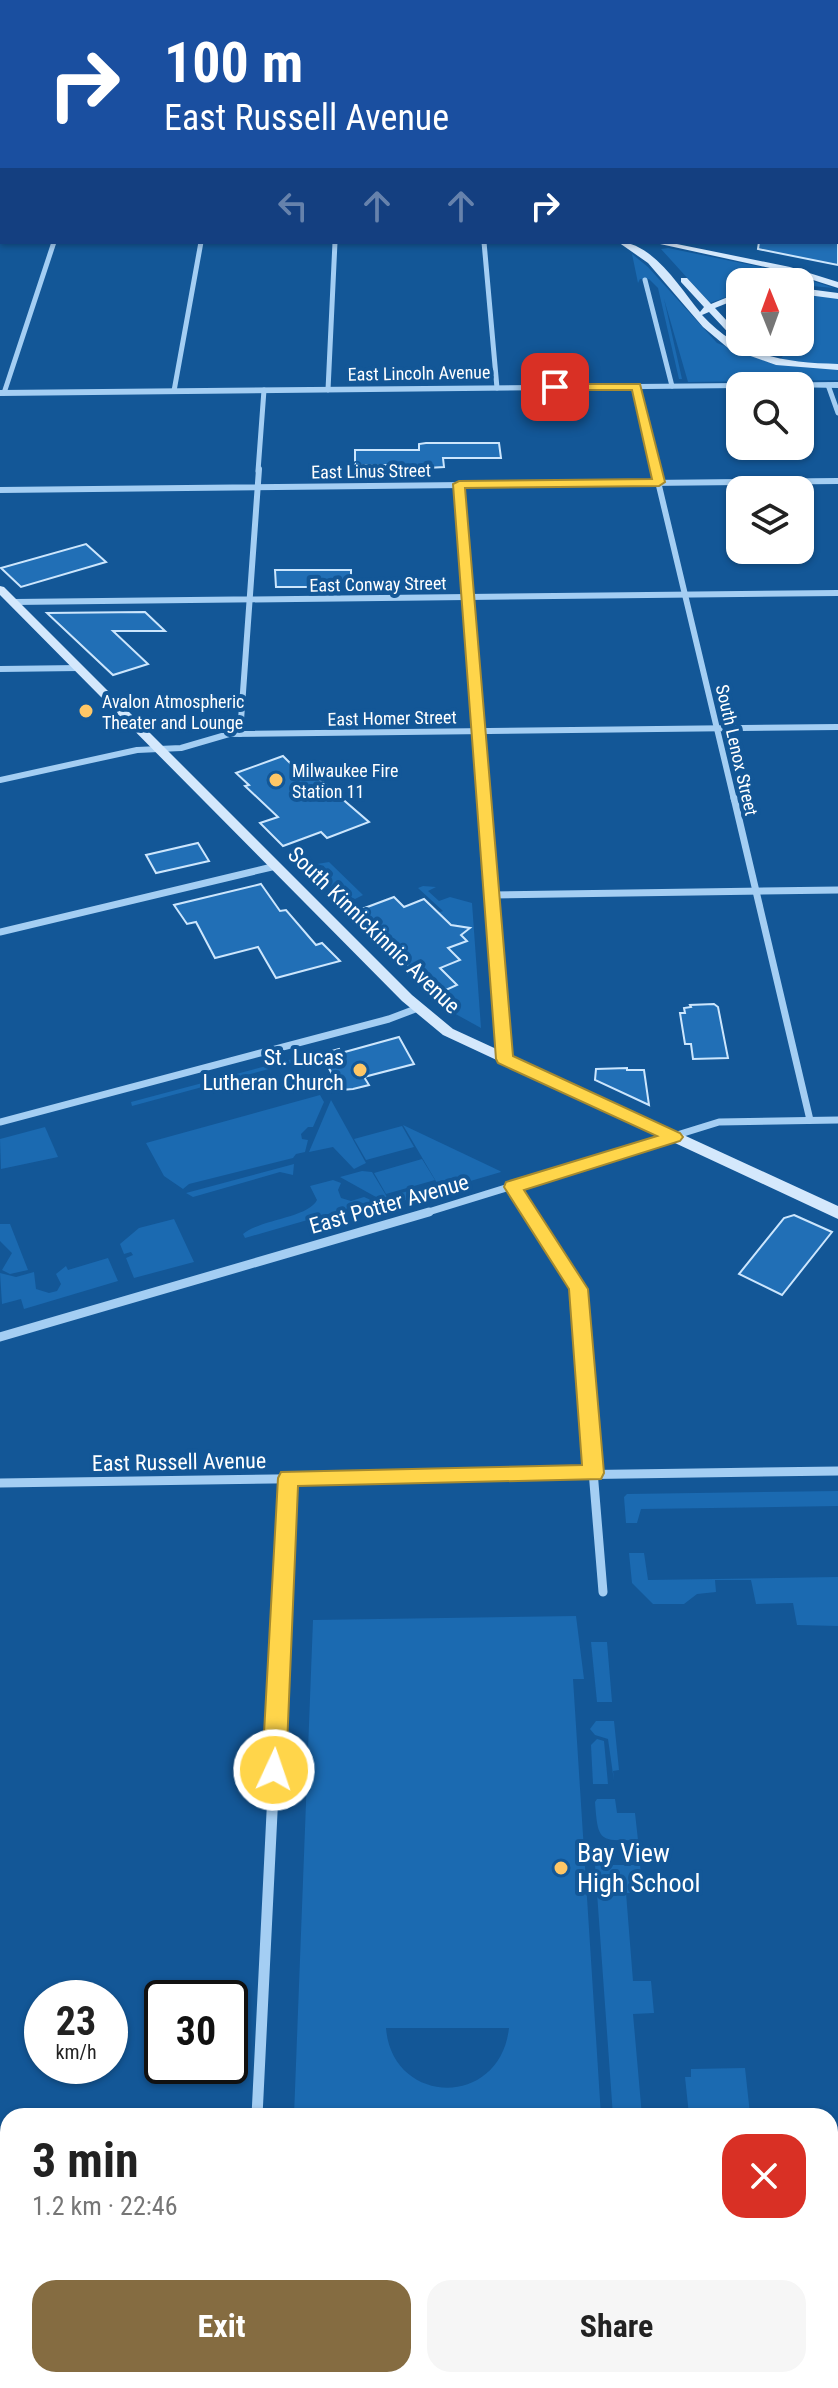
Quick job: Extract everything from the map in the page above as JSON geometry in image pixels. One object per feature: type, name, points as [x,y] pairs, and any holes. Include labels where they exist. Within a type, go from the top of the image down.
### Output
[{"type":"main road","points":[[625,244],[655,264],[720,339],[726,341]]},
{"type":"main road","points":[[654,244],[725,326]]},
{"type":"main road","points":[[662,244],[790,270],[838,291]]},
{"type":"main road","points":[[704,244],[838,274]]},
{"type":"main road","points":[[814,290],[838,291]]},
{"type":"main road","points":[[701,318],[708,308],[726,301]]},
{"type":"main road","points":[[725,326],[726,313]]},
{"type":"main road","points":[[771,356],[802,365],[838,367]]},
{"type":"main road","points":[[783,356],[838,360]]},
{"type":"main road","name":"South Kinnickinnic Avenue","points":[[0,589],[418,1008],[448,1032],[838,1213]]},
{"type":"street","points":[[2,393],[53,244]]},
{"type":"street","points":[[174,391],[201,244]]},
{"type":"street","points":[[328,390],[335,244]]},
{"type":"street","points":[[484,244],[497,388]]},
{"type":"street","points":[[645,280],[672,386]]},
{"type":"street","points":[[833,385],[838,413]]},
{"type":"street","name":"East Lincoln Avenue","points":[[2,393],[833,385]]},
{"type":"street","name":"South Lenox Street","points":[[636,387],[810,1120]]},
{"type":"street","points":[[240,734],[264,390]]},
{"type":"street","name":"East Linus Street","points":[[0,490],[838,481]]},
{"type":"street","points":[[459,484],[504,1059]]},
{"type":"street","name":"East Conway Street","points":[[14,602],[838,593]]},
{"type":"street","points":[[0,669],[79,668]]},
{"type":"street","name":"East Homer Street","points":[[0,780],[137,750],[181,748],[229,734],[838,727]]},
{"type":"street","points":[[0,932],[276,866]]},
{"type":"street","points":[[492,895],[838,890]]},
{"type":"street","points":[[0,1122],[389,1019],[418,1008]]},
{"type":"street","name":"East Potter Avenue","points":[[0,1337],[513,1187],[719,1122],[838,1120]]},
{"type":"street","points":[[513,1187],[578,1289],[603,1592]]},
{"type":"street","name":"East Russell Avenue","points":[[0,1483],[838,1471]]},
{"type":"street","points":[[257,2108],[288,1478]]},
{"type":"shaded area","points":[[661,249],[765,268],[726,268],[726,297],[710,303]]},
{"type":"shaded area","points":[[632,254],[648,267],[717,343],[726,346],[726,356],[752,356],[776,365],[783,356],[814,356],[814,295],[838,298],[838,380],[814,380],[814,372],[726,372],[726,381],[688,382],[664,299],[682,379],[679,379],[658,288],[649,279],[640,279],[638,283]]},
{"type":"shaded area","points":[[814,282],[834,288],[814,286]]},
{"type":"shaded area","points":[[329,862],[363,895],[355,899],[342,893],[333,894],[309,870],[311,866],[323,869],[324,866],[317,864]]},
{"type":"shaded area","points":[[436,887],[428,891],[439,901],[450,897],[472,903],[481,1028],[452,1012],[430,991],[437,994],[457,986],[440,968],[459,961],[448,948],[466,941],[459,933],[469,928],[451,925],[438,913],[443,911],[418,888]]},
{"type":"shaded area","points":[[300,1057],[302,1060],[132,1106],[131,1102]]},
{"type":"shaded area","points":[[320,1095],[324,1102],[313,1127],[308,1127],[301,1134],[302,1139],[308,1140],[305,1152],[293,1158],[189,1184],[183,1189],[164,1176],[146,1143]]},
{"type":"shaded area","points":[[331,1100],[366,1163],[354,1169],[333,1147],[309,1152]]},
{"type":"shaded area","points":[[403,1125],[501,1172],[382,1207],[376,1197],[340,1177],[362,1171],[372,1172],[387,1197],[437,1183]]},
{"type":"shaded area","points":[[402,1126],[414,1147],[366,1160],[354,1139]]},
{"type":"shaded area","points":[[45,1127],[58,1157],[1,1169],[0,1139]]},
{"type":"shaded area","points":[[422,1159],[435,1180],[386,1194],[374,1173]]},
{"type":"shaded area","points":[[294,1164],[293,1175],[280,1172],[193,1197],[186,1193]]},
{"type":"shaded area","points":[[333,1180],[341,1183],[338,1190],[341,1198],[351,1201],[364,1197],[373,1201],[245,1238],[243,1234],[251,1229],[312,1206],[317,1200],[310,1186]]},
{"type":"shaded area","points":[[174,1219],[194,1262],[134,1278],[126,1258],[133,1255],[131,1252],[124,1254],[120,1244],[139,1228]]},
{"type":"shaded area","points":[[0,1224],[10,1224],[28,1270],[10,1274],[2,1270],[12,1253],[0,1241]]},
{"type":"shaded area","points":[[108,1258],[118,1281],[24,1309],[21,1299],[2,1304],[0,1273],[16,1277],[34,1272],[36,1289],[49,1293],[57,1291],[61,1284],[56,1274],[66,1266],[68,1270]]},
{"type":"shaded area","points":[[838,1491],[838,1506],[641,1509],[637,1523],[626,1523],[624,1497],[627,1494]]},
{"type":"shaded area","points":[[629,1553],[644,1553],[648,1580],[838,1577],[838,1626],[797,1625],[793,1603],[756,1604],[751,1580],[715,1580],[716,1592],[697,1594],[684,1604],[653,1604],[632,1583]]},
{"type":"shaded area","points":[[576,1616],[584,1679],[573,1679],[600,2108],[294,2108],[313,1620]],"holes":[[[386,2028],[509,2028],[501,2054],[487,2073],[468,2084],[446,2088],[425,2084],[406,2072],[393,2054]]]},
{"type":"shaded area","points":[[591,1642],[607,1642],[612,1702],[597,1702]]},
{"type":"shaded area","points":[[596,1721],[614,1721],[619,1770],[613,1771],[614,1781],[608,1739],[595,1735],[590,1729]]},
{"type":"shaded area","points":[[597,1739],[604,1741],[608,1784],[593,1784],[591,1745]]},
{"type":"shaded area","points":[[597,1799],[615,1799],[617,1813],[635,1813],[638,1840],[615,1840],[603,1836],[598,1825]]},
{"type":"shaded area","points":[[595,1865],[640,1865],[643,1893],[626,1893],[633,1981],[651,1981],[654,2013],[633,2014],[641,2108],[612,2108]]},
{"type":"shaded area","points":[[745,2068],[749,2108],[688,2108],[685,2077],[691,2077],[691,2069]]},
{"type":"building","points":[[759,244],[838,244],[838,265],[758,249]]},
{"type":"building","points":[[499,443],[501,458],[443,458],[444,467],[427,468],[427,465],[355,465],[355,450],[419,450],[419,444]]},
{"type":"building","points":[[86,544],[106,562],[21,587],[1,568]]},
{"type":"building","points":[[275,570],[351,570],[351,587],[276,587]]},
{"type":"building","points":[[145,612],[165,631],[113,631],[148,664],[113,675],[47,613]]},
{"type":"building","points":[[283,756],[296,769],[304,766],[369,822],[327,838],[321,832],[283,846],[260,823],[278,817],[245,786],[249,785],[236,773]]},
{"type":"building","points":[[198,843],[209,861],[156,873],[146,855]]},
{"type":"building","points":[[261,884],[280,911],[286,910],[316,945],[322,943],[340,961],[276,978],[258,947],[215,958],[196,922],[187,924],[174,905]]},
{"type":"building","points":[[394,897],[404,907],[424,899],[451,925],[470,928],[461,935],[467,941],[448,948],[460,960],[440,968],[457,985],[437,994],[354,912]]},
{"type":"building","points":[[714,1004],[718,1007],[728,1058],[693,1059],[691,1044],[685,1044],[680,1013],[685,1013],[684,1008],[690,1005]]},
{"type":"building","name":"St. Lucas Lutheran Church","points":[[399,1037],[414,1064],[364,1077],[369,1085],[353,1089],[341,1090],[321,1054],[339,1049],[341,1053]]},
{"type":"building","points":[[596,1069],[644,1070],[649,1105],[595,1080]]},
{"type":"building","points":[[794,1215],[832,1232],[782,1295],[739,1274],[784,1218]]},
{"type":"place","name":"Avalon Atmospheric Theater and Lounge","points":[[86,711]]},
{"type":"place","name":"Milwaukee Fire Station 11","points":[[276,780]]},
{"type":"place","name":"St. Lucas Lutheran Church","points":[[360,1070]]},
{"type":"place","name":"Bay View High School","points":[[561,1868]]},
{"type":"route","points":[[274,1770],[288,1478],[593,1473],[578,1289],[513,1187],[674,1137],[504,1059],[459,484],[659,482],[636,387],[555,387]]}]
